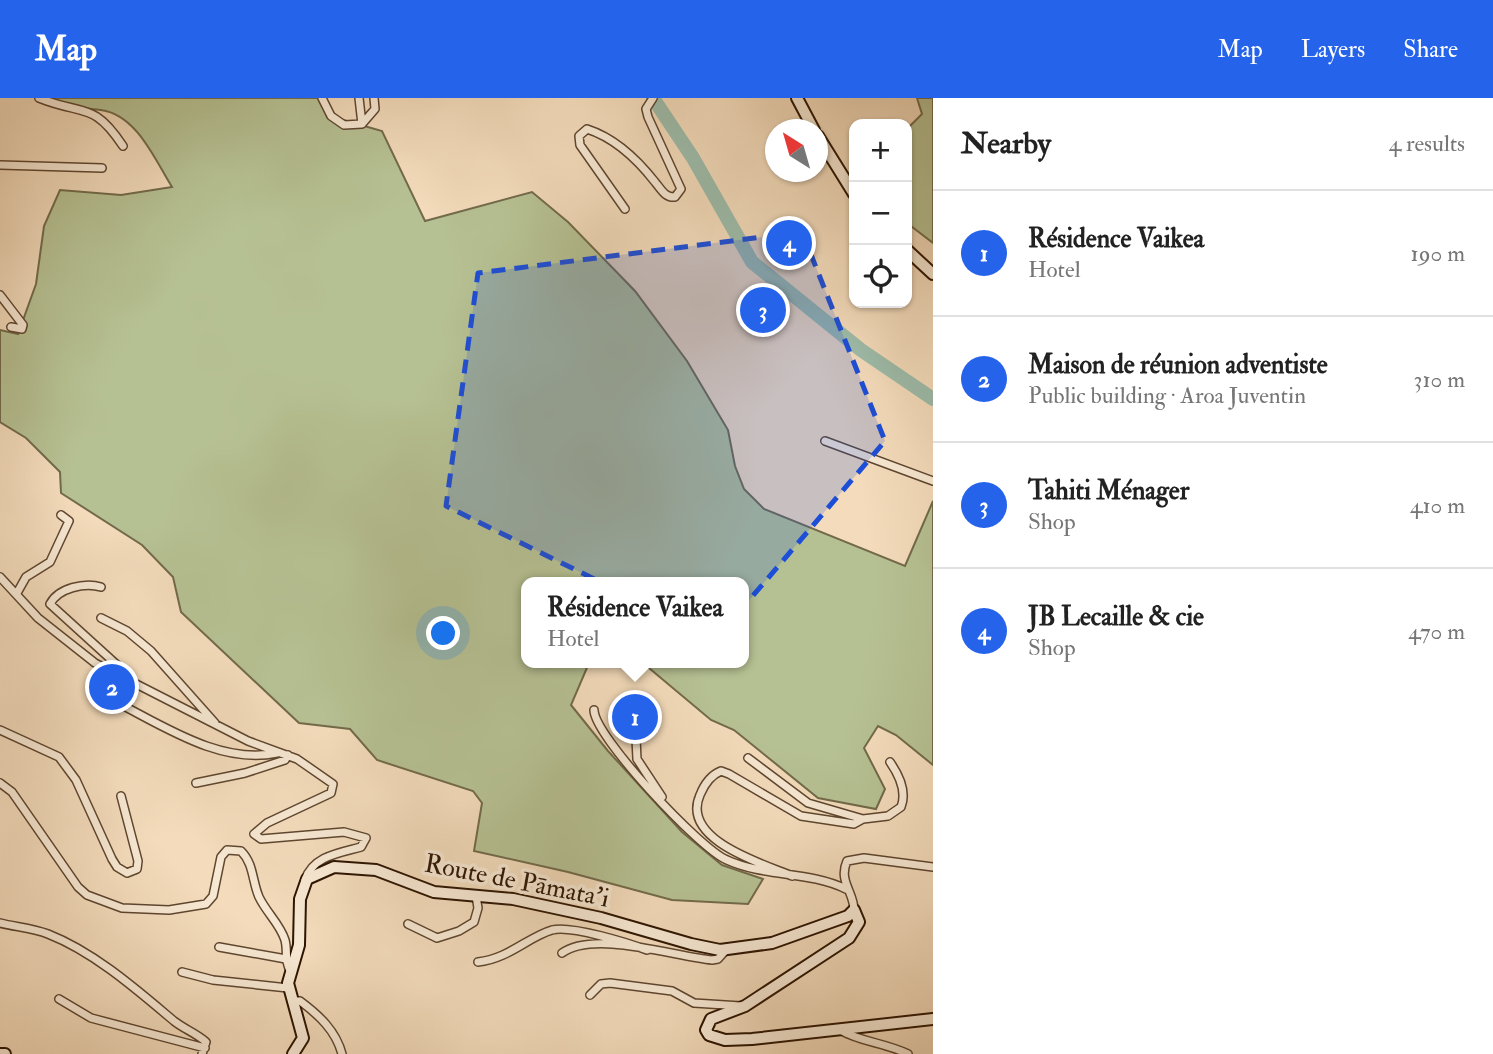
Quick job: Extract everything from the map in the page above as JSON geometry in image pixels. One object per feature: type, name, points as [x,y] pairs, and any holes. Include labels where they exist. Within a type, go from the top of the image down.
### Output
[{"type":"main road","points":[[797,98],[808,119]]},
{"type":"main road","points":[[828,153],[849,186]]},
{"type":"main road","points":[[912,255],[933,274]]},
{"type":"main road","name":"Route de Pāmata'i","points":[[303,886],[307,879],[323,869],[346,867],[376,870],[447,895],[500,896],[601,918],[698,946],[728,949],[772,943],[848,916],[854,909]]},
{"type":"main road","points":[[293,1054],[303,1038],[288,988],[299,945],[300,899],[303,886]]},
{"type":"main road","points":[[854,909],[859,922],[849,938],[745,1006],[711,1019],[706,1030],[709,1035],[725,1040],[750,1039],[933,1019]]},
{"type":"street","points":[[39,98],[73,109],[86,109],[110,126],[123,146]]},
{"type":"street","points":[[322,98],[331,116],[344,125],[362,124],[375,109],[374,98]]},
{"type":"street","points":[[359,98],[362,124]]},
{"type":"street","points":[[625,209],[580,145],[579,136],[587,129],[617,143],[664,194],[675,197],[681,188],[646,109],[652,99]]},
{"type":"street","points":[[0,165],[102,167]]},
{"type":"street","points":[[0,295],[23,325],[22,329],[11,327]]},
{"type":"street","points":[[825,441],[933,481]]},
{"type":"street","points":[[17,593],[26,577],[50,561],[69,521],[61,515]]},
{"type":"street","points":[[0,576],[38,618],[95,663],[217,726],[288,755],[330,781],[334,789],[331,793],[257,829],[255,837],[344,832],[366,838],[361,847],[334,854],[315,863],[303,886]]},
{"type":"street","points":[[101,587],[83,585],[58,594],[50,604],[127,674],[124,679]]},
{"type":"street","points":[[101,618],[132,636],[162,663],[217,726]]},
{"type":"street","points":[[118,703],[178,734],[223,751],[255,755],[278,753]]},
{"type":"street","points":[[594,710],[598,726],[613,746],[677,819],[723,859],[752,869],[846,889]]},
{"type":"street","points":[[0,730],[59,757],[76,779],[112,859],[117,867],[127,873],[137,869],[138,861],[121,796]]},
{"type":"street","points":[[636,739],[636,759],[643,773],[699,839]]},
{"type":"street","points":[[196,783],[245,773],[285,760],[288,755]]},
{"type":"street","points":[[748,758],[808,803],[863,819]]},
{"type":"street","points":[[792,876],[732,852],[706,829],[697,810],[697,802],[714,774],[721,771],[729,774],[801,816],[854,824],[863,819],[888,816],[901,807],[902,790],[898,773],[890,762]]},
{"type":"street","points":[[0,783],[12,792],[78,887],[102,903],[144,911],[201,906],[212,896],[221,858],[227,850],[241,851],[247,857],[259,897],[286,942],[286,959],[291,972]]},
{"type":"street","points":[[854,909],[846,889],[844,868],[847,861],[855,858],[933,867]]},
{"type":"street","points":[[408,924],[437,938],[459,931],[474,922],[478,908],[476,896]]},
{"type":"street","points":[[0,923],[25,927],[64,941],[145,996],[183,1028],[206,1042],[203,1051],[91,1018],[60,999]]},
{"type":"street","points":[[478,962],[525,946],[554,929],[620,939],[647,950]]},
{"type":"street","points":[[562,953],[574,947],[594,944],[712,960],[723,956],[728,949]]},
{"type":"street","points":[[219,947],[286,959]]},
{"type":"street","points":[[182,972],[213,980],[288,988]]},
{"type":"street","points":[[590,995],[601,984],[610,983],[672,991],[694,1003],[745,1006]]},
{"type":"street","points":[[292,1001],[300,1001],[329,1027],[338,1039],[342,1054]]},
{"type":"street","points":[[839,1030],[851,1037],[874,1041],[907,1054]]},
{"type":"highlighted area","points":[[802,232],[885,441],[716,639],[446,506],[478,273]]},
{"type":"green space","points":[[38,98],[318,98],[340,119],[382,131],[425,221],[532,192],[568,222],[635,291],[687,361],[728,430],[735,466],[744,489],[764,509],[905,566],[933,501],[933,765],[896,735],[878,726],[864,748],[885,789],[876,809],[818,798],[734,730],[711,720],[649,668],[749,668],[749,577],[521,577],[521,668],[587,668],[571,705],[608,751],[682,832],[722,865],[763,879],[748,904],[672,900],[568,872],[474,851],[482,803],[473,791],[377,760],[350,729],[299,723],[181,612],[173,577],[142,545],[61,493],[60,472],[26,438],[0,422],[0,330],[18,334],[36,284],[44,226],[60,190],[121,195],[172,187],[144,140],[125,120],[101,110],[63,107]]},
{"type":"green space","points":[[917,98],[933,98],[933,243],[912,227],[912,124],[922,114]]},
{"type":"waterway","points":[[653,98],[693,158],[752,262],[861,350],[933,399]]},
{"type":"place","name":"JB Lecaille & cie","points":[[789,243]]},
{"type":"place","name":"Tahiti Ménager","points":[[763,310]]},
{"type":"place","name":"Maison de réunion adventiste","points":[[112,687]]},
{"type":"place","name":"Résidence Vaikea","points":[[635,717]]}]
